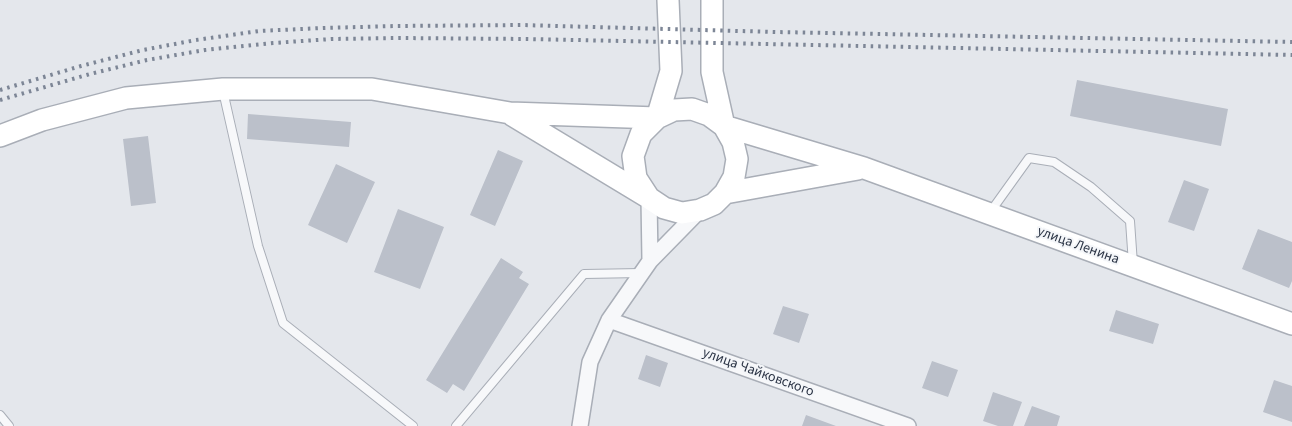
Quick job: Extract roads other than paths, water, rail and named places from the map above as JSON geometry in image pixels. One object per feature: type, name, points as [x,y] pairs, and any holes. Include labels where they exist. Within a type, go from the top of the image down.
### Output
[{"type":"main road","points":[[657,118],[671,71],[668,0]]},
{"type":"main road","points":[[510,113],[664,208],[682,213],[700,210],[714,204],[726,193],[734,177],[737,159],[733,142],[724,126],[712,72],[712,0]]},
{"type":"main road","points":[[0,136],[42,120],[126,98],[223,89],[372,89],[510,113],[657,118]]},
{"type":"main road","points":[[648,198],[636,178],[633,156],[641,134],[657,118],[674,110],[692,110],[709,115],[724,126]]},
{"type":"main road","name":"улица Ленина","points":[[724,126],[864,168],[1292,324]]},
{"type":"main road","points":[[726,193],[864,168]]},
{"type":"street","points":[[645,267],[648,198]]},
{"type":"street","points":[[580,426],[590,362],[609,320],[645,267],[700,210]]},
{"type":"street","name":"улица Чайковского","points":[[609,320],[908,426]]},
{"type":"lane","points":[[223,89],[258,246],[282,323],[413,426]]},
{"type":"lane","points":[[988,214],[1029,158],[1054,162],[1092,187],[1130,221],[1134,266]]},
{"type":"lane","points":[[456,426],[584,274],[645,267]]},
{"type":"lane","points":[[0,415],[9,426]]},
{"type":"railway","points":[[0,90],[143,50],[259,31],[323,28],[521,25],[1292,42]]},
{"type":"railway","points":[[0,100],[147,60],[205,50],[332,39],[527,39],[1292,55]]}]
